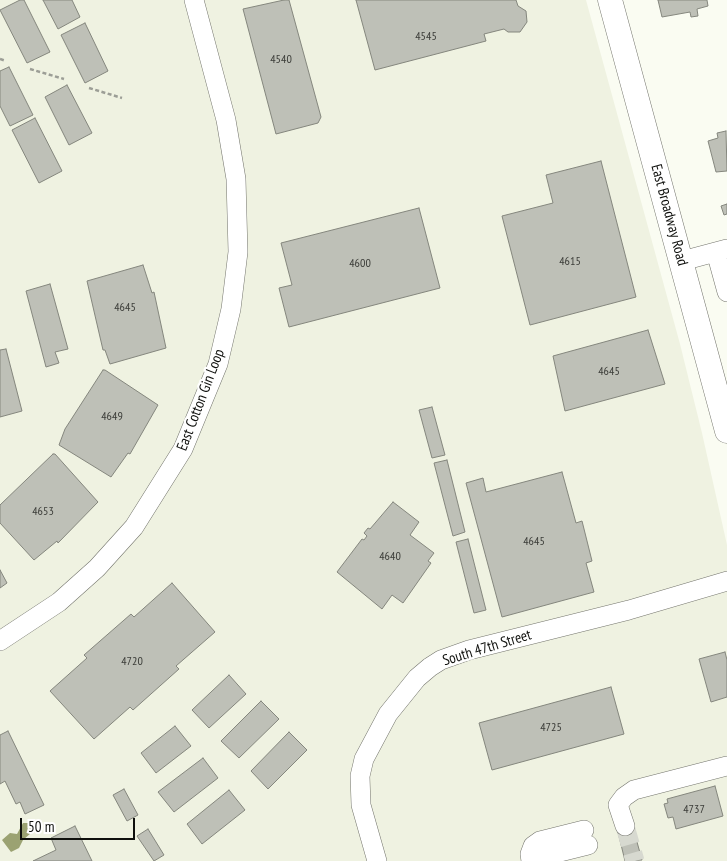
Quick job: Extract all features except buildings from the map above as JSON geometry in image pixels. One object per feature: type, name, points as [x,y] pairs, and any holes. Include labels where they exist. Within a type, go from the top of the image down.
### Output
[{"type":"main road","name":"East Broadway Road","points":[[610,0],[727,431]]},
{"type":"street","name":"East Cotton Gin Loop","points":[[0,641],[59,602],[97,568],[134,527],[184,449],[218,364],[231,309],[238,252],[236,180],[226,120],[194,0]]},
{"type":"street","points":[[682,261],[721,250],[727,292]]},
{"type":"street","name":"South 47th Street","points":[[377,861],[361,805],[360,776],[364,759],[388,714],[417,678],[430,667],[441,660],[468,650],[629,610],[727,581]]},
{"type":"street","points":[[624,826],[618,805],[624,797],[634,790],[727,766]]},
{"type":"street","points":[[531,861],[530,854],[533,846],[586,837],[544,856],[538,861]]},
{"type":"path","points":[[0,59],[6,61]]},
{"type":"path","points":[[30,69],[64,79]]},
{"type":"path","points":[[89,88],[122,98]]},
{"type":"shaded area","points":[[0,0],[586,0],[680,344],[727,545],[727,861],[0,861]]},
{"type":"shaded area","points":[[23,823],[28,823],[31,827],[31,833],[23,840],[19,848],[11,852],[2,840],[10,833],[17,834]]},
{"type":"tunnel","points":[[625,826],[635,861]]}]
